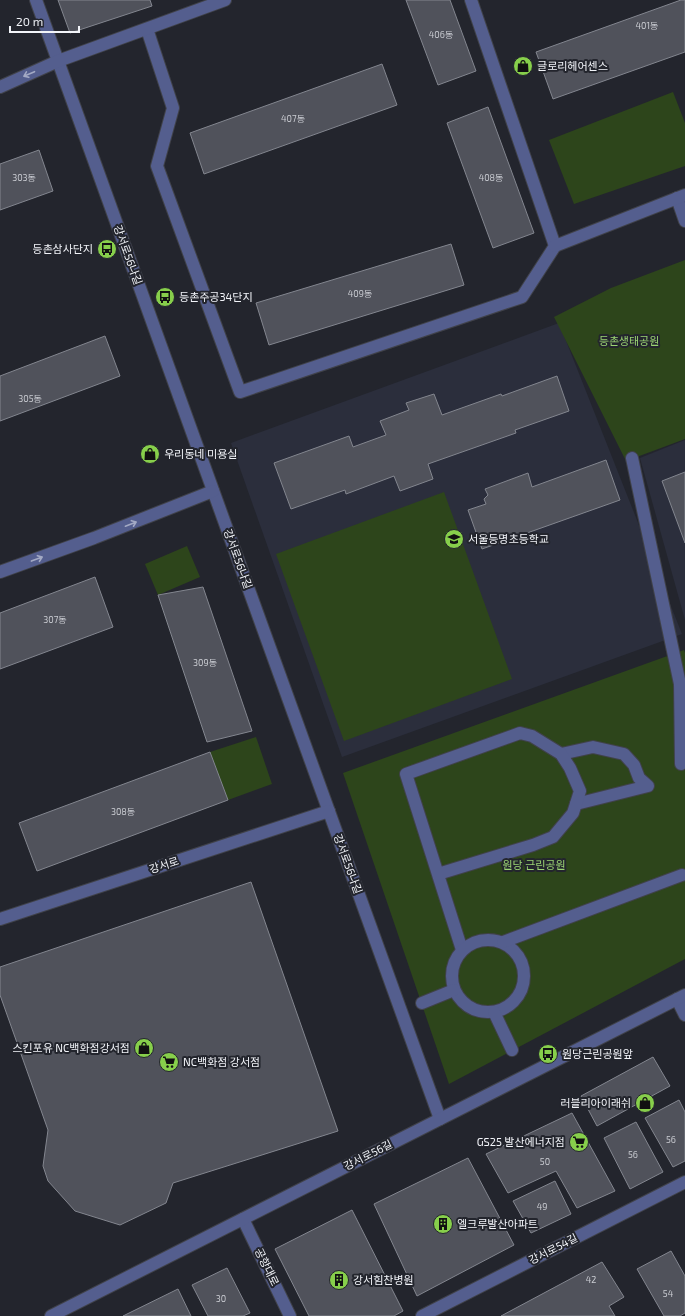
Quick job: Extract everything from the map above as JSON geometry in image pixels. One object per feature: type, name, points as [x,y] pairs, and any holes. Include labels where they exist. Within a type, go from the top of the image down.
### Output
[{"type":"street","name":"강서로56나길","points":[[36,0],[440,1119]]},
{"type":"street","points":[[0,87],[58,61],[224,0]]},
{"type":"street","points":[[471,0],[555,246]]},
{"type":"street","points":[[147,29],[173,108],[157,166],[240,392],[522,297],[555,246],[681,196],[685,221]]},
{"type":"street","points":[[632,458],[680,684],[681,764]]},
{"type":"street","points":[[0,572],[94,538],[214,491]]},
{"type":"street","points":[[438,874],[533,845],[553,837],[573,814],[580,790],[570,768],[561,754],[532,736],[520,733],[406,774],[462,950]]},
{"type":"street","points":[[561,754],[593,747],[624,754],[634,765],[639,778],[648,786],[576,804]]},
{"type":"street","name":"강서로","points":[[0,918],[329,811]]},
{"type":"street","points":[[503,942],[682,874]]},
{"type":"street","points":[[493,939],[503,942],[513,948],[520,958],[524,969],[524,981],[521,992],[515,1001],[505,1008],[494,1012],[482,1012],[471,1008],[461,1000],[454,990],[452,969],[455,959],[462,950],[481,940],[493,939]]},
{"type":"street","points":[[422,1003],[454,990]]},
{"type":"street","points":[[681,997],[685,1015]]},
{"type":"street","name":"강서로56길","points":[[51,1316],[681,997]]},
{"type":"street","points":[[494,1012],[512,1050]]},
{"type":"street","name":"강서로54길","points":[[422,1316],[685,1182]]},
{"type":"street","name":"공항대로","points":[[243,1219],[290,1316]]},
{"type":"shaded area","name":"서울등명초등학교","points":[[559,323],[682,634],[342,757],[231,443]]},
{"type":"shaded area","points":[[685,440],[685,620],[640,458]]},
{"type":"green space","points":[[673,92],[685,123],[685,166],[574,204],[549,140]]},
{"type":"green space","name":"등촌생태공원","points":[[685,260],[685,439],[626,461],[554,317],[611,288]]},
{"type":"green space","points":[[444,492],[512,679],[344,741],[276,554]]},
{"type":"green space","points":[[187,546],[200,577],[158,595],[145,564]]},
{"type":"green space","name":"원당 근린공원","points":[[684,650],[685,959],[449,1084],[343,773]]},
{"type":"green space","points":[[256,737],[272,784],[228,800],[210,752]]},
{"type":"building","points":[[58,0],[150,0],[152,6],[70,33]]},
{"type":"building","points":[[406,0],[450,0],[476,71],[438,85]]},
{"type":"building","points":[[681,0],[685,0],[685,52],[553,99],[536,52]]},
{"type":"building","points":[[382,64],[397,105],[204,174],[190,133]]},
{"type":"building","points":[[488,107],[534,233],[493,248],[447,123]]},
{"type":"building","points":[[39,150],[53,191],[0,210],[0,164]]},
{"type":"building","points":[[451,244],[464,285],[269,345],[256,303]]},
{"type":"building","points":[[105,336],[120,376],[0,421],[0,376]]},
{"type":"building","points":[[557,376],[569,411],[515,430],[516,433],[428,464],[433,479],[400,491],[394,476],[346,494],[345,490],[291,509],[274,463],[349,436],[353,447],[386,435],[380,421],[409,410],[406,403],[434,394],[442,415],[501,394],[502,396]]},
{"type":"building","points":[[606,460],[620,500],[482,549],[468,510],[486,504],[484,499],[488,495],[485,489],[528,473],[532,487]]},
{"type":"building","points":[[685,472],[685,543],[662,481]]},
{"type":"building","points":[[95,577],[113,627],[0,669],[0,613]]},
{"type":"building","points":[[203,587],[252,731],[207,742],[158,595]]},
{"type":"building","points":[[210,752],[228,800],[37,871],[19,823]]},
{"type":"building","name":"NC백화점 강서점","points":[[251,882],[338,1131],[173,1183],[166,1203],[120,1225],[75,1211],[48,1181],[43,1166],[48,1130],[0,995],[0,967]]},
{"type":"building","points":[[653,1057],[670,1086],[597,1126],[581,1096]]},
{"type":"building","points":[[679,1100],[685,1112],[685,1161],[673,1167],[645,1118]]},
{"type":"building","points":[[572,1113],[615,1191],[577,1208],[556,1171],[508,1193],[486,1154]]},
{"type":"building","points":[[636,1122],[663,1172],[630,1189],[604,1138]]},
{"type":"building","name":"엘크루발산아파트","points":[[468,1158],[514,1245],[417,1296],[374,1204]]},
{"type":"building","points":[[555,1181],[571,1214],[531,1233],[513,1201]]},
{"type":"building","name":"강서힘찬병원","points":[[352,1210],[403,1311],[394,1316],[309,1316],[275,1249]]},
{"type":"building","points":[[671,1251],[685,1276],[685,1313],[680,1316],[664,1316],[637,1269]]},
{"type":"building","points":[[602,1262],[624,1297],[609,1306],[615,1316],[501,1316]]},
{"type":"building","points":[[227,1268],[250,1313],[243,1316],[208,1316],[192,1285]]},
{"type":"building","points":[[178,1289],[191,1316],[123,1316]]},
{"type":"place","name":"글로리헤어센스","points":[[523,66]]},
{"type":"place","name":"등촌삼사단지","points":[[107,249]]},
{"type":"place","name":"등촌주공34단지","points":[[165,297]]},
{"type":"place","name":"우리동네 미용실","points":[[150,454]]},
{"type":"place","name":"서울등명초등학교","points":[[454,539]]},
{"type":"place","name":"스킨포유 NC백화점강서점","points":[[144,1048]]},
{"type":"place","name":"원당근린공원앞","points":[[548,1054]]},
{"type":"place","name":"NC백화점 강서점","points":[[169,1062]]},
{"type":"place","name":"러블리아이래쉬","points":[[645,1103]]},
{"type":"place","name":"GS25 발산에너지점","points":[[579,1142]]},
{"type":"place","name":"엘크루발산아파트","points":[[443,1224]]},
{"type":"place","name":"강서힘찬병원","points":[[339,1280]]}]
